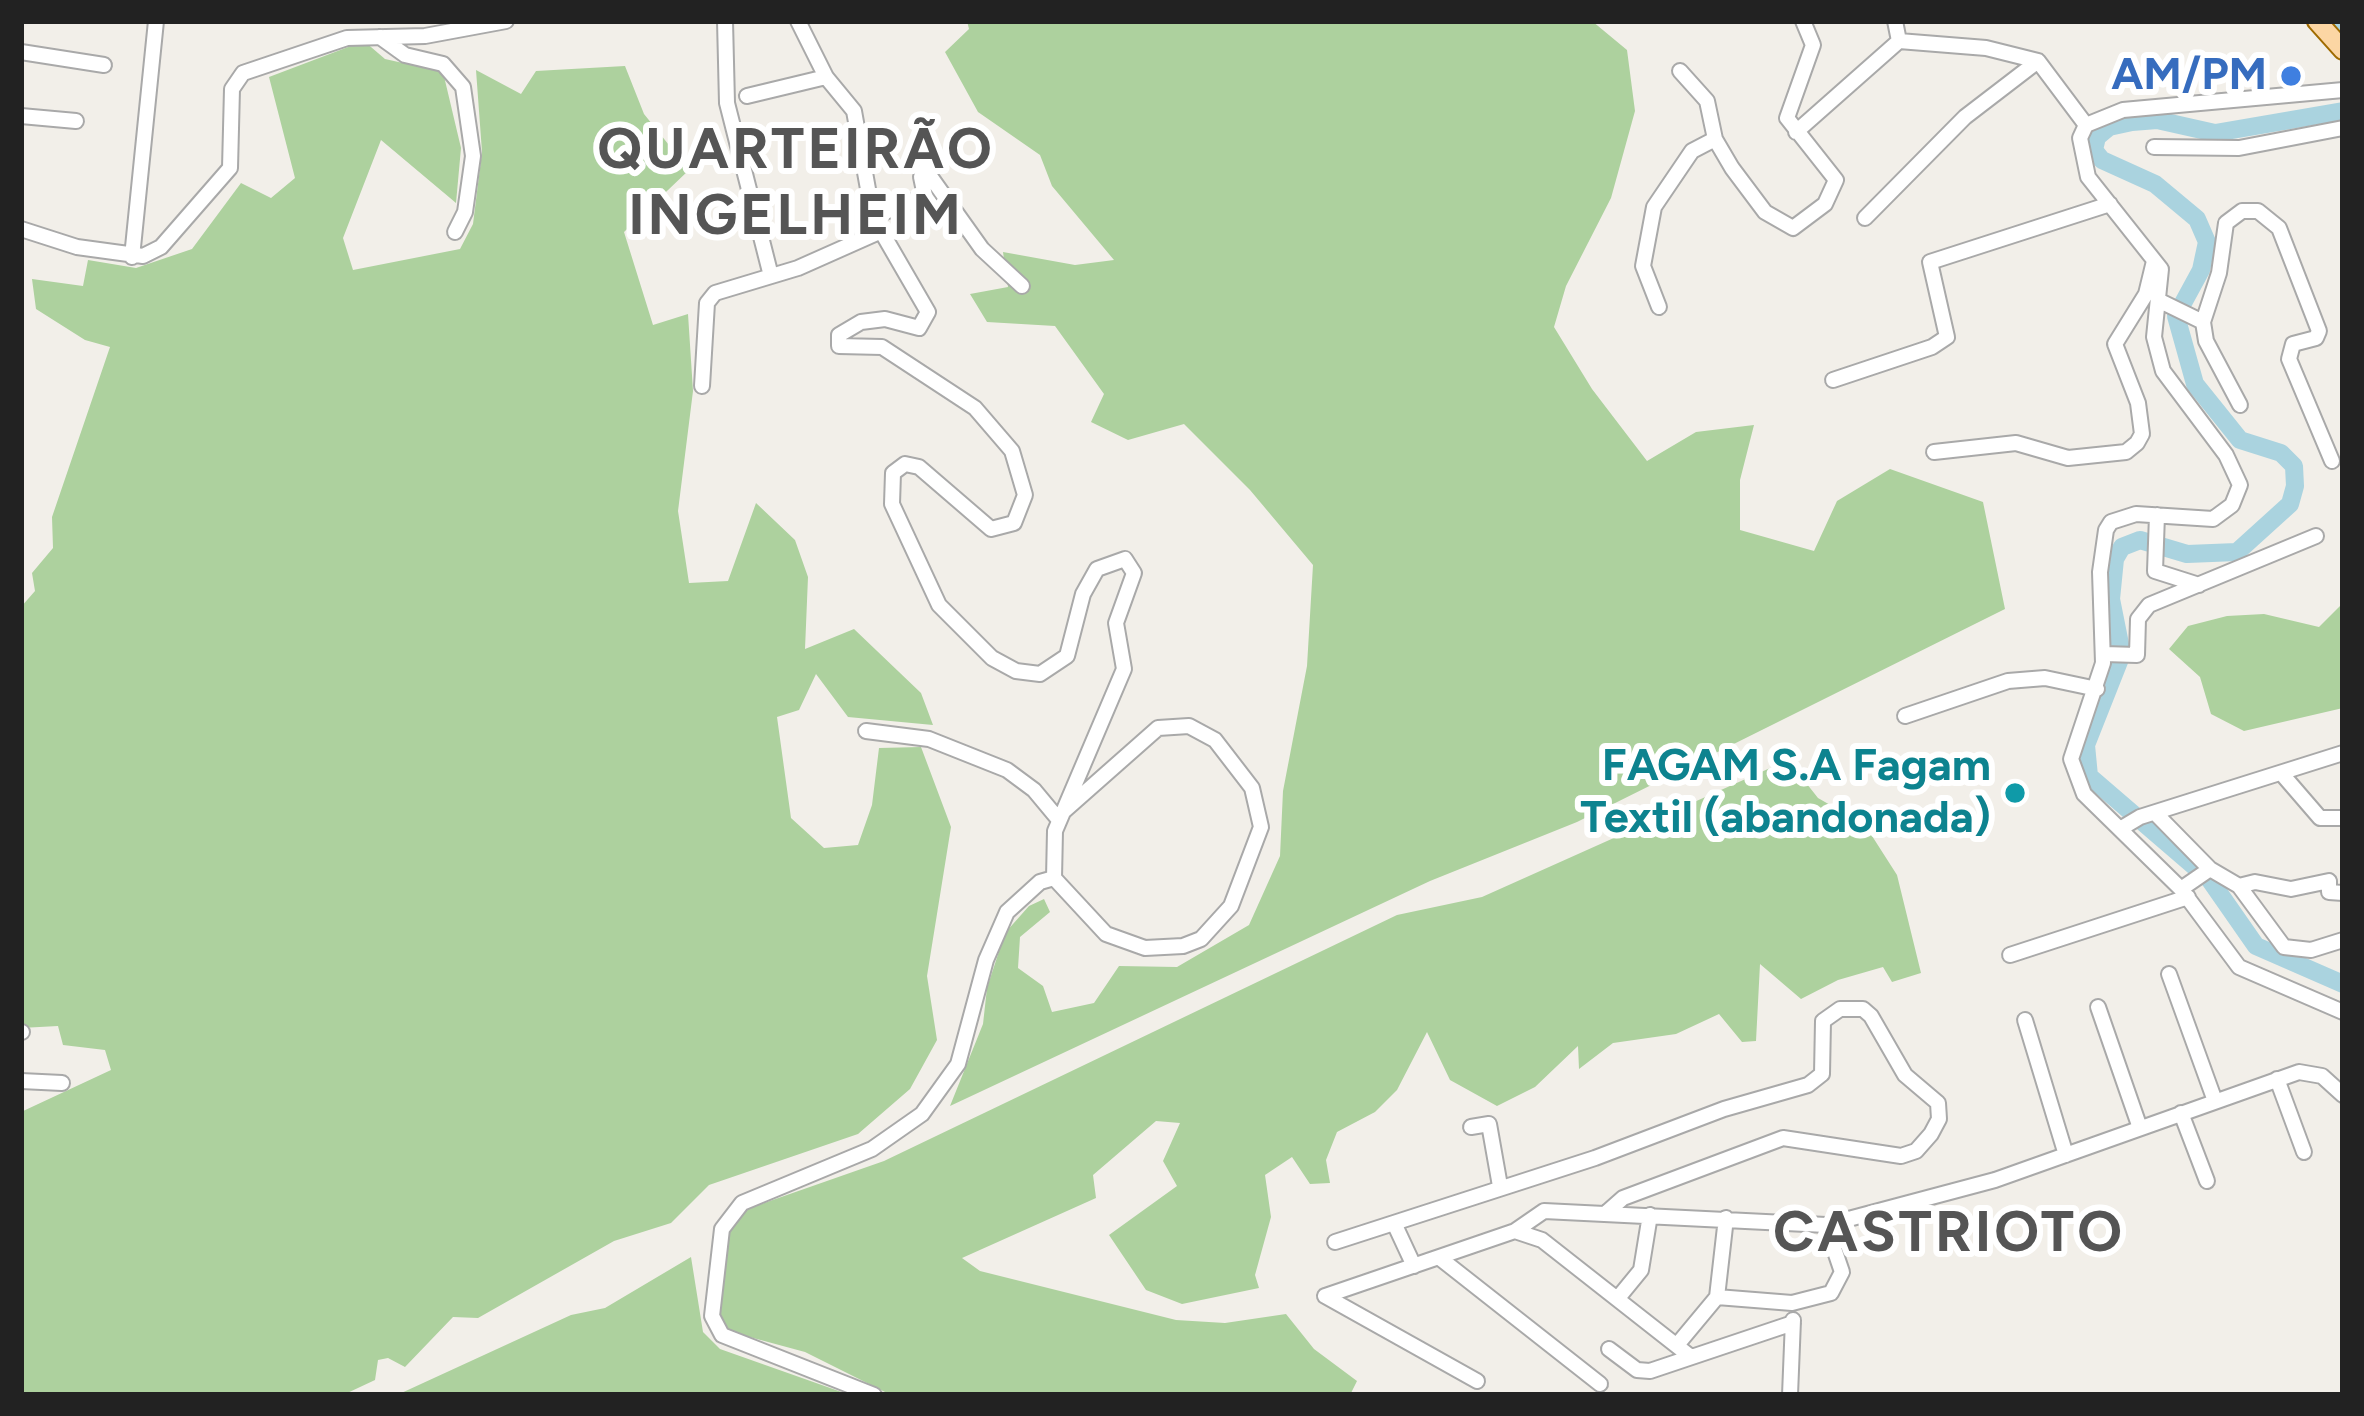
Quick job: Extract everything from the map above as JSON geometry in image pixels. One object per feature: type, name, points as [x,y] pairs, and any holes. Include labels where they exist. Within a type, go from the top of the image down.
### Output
[{"type":"main road","points":[[2318,21],[2343,50]]},
{"type":"street","points":[[132,257],[156,21]]},
{"type":"street","points":[[21,229],[132,257],[161,247],[230,169],[235,79],[347,38],[425,36],[506,21]]},
{"type":"street","points":[[725,21],[727,103],[771,276]]},
{"type":"street","points":[[797,21],[826,76],[846,95],[861,131],[876,225],[928,317],[919,328],[885,319],[861,322],[839,335],[839,346],[883,347],[975,408],[1012,452],[1025,495],[1014,523],[991,529],[919,467],[905,464],[893,473],[892,504],[939,605],[992,658],[1016,671],[1040,674],[1067,656],[1083,594],[1096,569],[1125,559],[1134,573],[1115,623],[1124,648],[1120,685],[1062,816],[1052,843],[1054,878],[1106,934],[1145,948],[1184,946],[1201,939],[1231,906],[1261,827],[1252,788],[1215,740],[1189,726],[1158,728],[1062,816]]},
{"type":"street","points":[[1679,71],[1707,101],[1715,139],[1765,212],[1793,228],[1825,204],[1835,180],[1824,160],[1796,132],[1788,111],[1813,45],[1803,21]]},
{"type":"street","points":[[1895,21],[1899,41]]},
{"type":"street","points":[[380,37],[405,55],[443,64],[463,87],[473,155],[465,212],[455,232]]},
{"type":"street","points":[[1796,132],[1899,41],[1986,48],[2038,61],[2086,125]]},
{"type":"street","points":[[21,52],[104,65]]},
{"type":"street","points":[[1865,218],[1965,117],[2038,61]]},
{"type":"street","points":[[747,96],[826,76]]},
{"type":"street","points":[[2343,90],[2123,110],[2086,125],[2080,138],[2083,166],[2161,269],[2165,303],[2154,337],[2158,360],[2169,383],[2226,455],[2240,484],[2232,505],[2213,519],[2120,518],[2106,530],[2100,572],[2109,655],[2072,769],[2084,794],[2129,823],[2240,967],[2343,1012]]},
{"type":"street","points":[[21,116],[76,121]]},
{"type":"street","points":[[2154,147],[2255,147],[2342,134]]},
{"type":"street","points":[[1659,307],[1643,266],[1654,207],[1692,151],[1715,139]]},
{"type":"street","points":[[702,386],[710,298],[724,288],[771,276],[925,196],[921,175],[926,169],[982,249],[1022,286]]},
{"type":"street","points":[[1833,380],[1932,347],[1947,337],[1928,267],[1936,259],[2110,204]]},
{"type":"street","points":[[2198,320],[2219,273],[2226,223],[2242,211],[2258,211],[2279,229],[2319,331],[2316,338],[2294,344],[2289,359],[2332,461]]},
{"type":"street","points":[[1934,452],[2016,443],[2068,458],[2126,452],[2137,443],[2142,434],[2138,403],[2115,344],[2146,294],[2154,261]]},
{"type":"street","points":[[2165,303],[2198,320],[2240,405]]},
{"type":"street","points":[[2157,515],[2155,563],[2162,576],[2201,585]]},
{"type":"street","points":[[2109,655],[2138,653],[2143,610],[2315,536]]},
{"type":"street","points":[[1905,716],[2008,681],[2045,678],[2097,689]]},
{"type":"street","points":[[866,731],[929,740],[1007,770],[1062,816]]},
{"type":"street","points":[[2129,823],[2343,753]]},
{"type":"street","points":[[2282,774],[2320,818],[2343,818]]},
{"type":"street","points":[[2157,815],[2207,870],[2239,886],[2284,947],[2311,950],[2343,940]]},
{"type":"street","points":[[2010,955],[2185,891],[2207,870]]},
{"type":"street","points":[[874,1395],[722,1335],[712,1316],[722,1229],[742,1203],[872,1149],[922,1114],[958,1064],[986,960],[1007,912],[1040,882],[1054,878]]},
{"type":"street","points":[[2239,886],[2255,882],[2291,889],[2329,881],[2329,892],[2343,893]]},
{"type":"street","points":[[2169,974],[2215,1101]]},
{"type":"street","points":[[2098,1007],[2140,1128]]},
{"type":"street","points":[[1335,1241],[1808,1085],[1822,1074],[1823,1021],[1832,1013],[1863,1009],[1905,1075],[1938,1103],[1939,1119],[1916,1151],[1881,1156],[1784,1138],[1623,1198],[1606,1213]]},
{"type":"street","points":[[2025,1020],[2066,1155]]},
{"type":"street","points":[[1478,1381],[1324,1296],[1515,1231],[1531,1216],[1560,1211],[1826,1225],[2066,1155],[2277,1078],[2315,1072],[2343,1096]]},
{"type":"street","points":[[2277,1078],[2304,1151]]},
{"type":"street","points":[[21,1081],[62,1083]]},
{"type":"street","points":[[2181,1113],[2206,1181]]},
{"type":"street","points":[[1471,1126],[1488,1122],[1500,1186]]},
{"type":"street","points":[[1542,1240],[1560,1211]]},
{"type":"street","points":[[1618,1298],[1641,1270],[1650,1215]]},
{"type":"street","points":[[1677,1345],[1717,1297],[1726,1218]]},
{"type":"street","points":[[1394,1223],[1414,1266]]},
{"type":"street","points":[[1717,1297],[1792,1303],[1823,1298],[1840,1284],[1826,1225]]},
{"type":"street","points":[[1515,1231],[1542,1240],[1690,1357]]},
{"type":"street","points":[[1441,1258],[1600,1384]]},
{"type":"street","points":[[1787,1394],[1792,1303]]},
{"type":"street","points":[[1609,1349],[1643,1372],[1793,1323]]},
{"type":"green space","points":[[967,21],[1592,21],[1627,50],[1635,111],[1611,198],[1566,286],[1554,327],[1592,389],[1647,461],[1696,432],[1754,425],[1740,480],[1740,530],[1814,551],[1837,501],[1890,469],[1983,502],[2005,609],[1577,822],[1430,881],[950,1106],[983,1024],[987,988],[1005,933],[1029,906],[1044,899],[1050,912],[1020,937],[1018,968],[1043,986],[1052,1012],[1094,1003],[1119,966],[1177,967],[1249,925],[1280,856],[1283,791],[1307,666],[1313,565],[1250,490],[1184,424],[1128,440],[1091,422],[1104,394],[1055,326],[987,322],[970,294],[1008,287],[1003,252],[1075,265],[1114,260],[1052,186],[1040,155],[978,112],[945,52],[969,29]]},
{"type":"green space","points":[[364,41],[385,59],[443,72],[461,148],[456,203],[381,140],[343,238],[353,270],[460,249],[473,224],[482,152],[476,70],[521,94],[536,71],[625,66],[644,114],[689,170],[624,232],[653,325],[688,314],[693,391],[678,511],[689,583],[728,581],[756,503],[795,540],[808,577],[805,649],[854,629],[921,693],[933,725],[848,717],[816,674],[799,710],[777,717],[791,818],[824,848],[858,845],[872,805],[879,748],[921,747],[951,827],[927,976],[937,1040],[910,1089],[858,1134],[709,1185],[671,1223],[614,1241],[478,1318],[453,1317],[405,1367],[388,1358],[378,1360],[375,1380],[343,1395],[21,1395],[21,1112],[111,1070],[105,1050],[63,1045],[58,1026],[21,1028],[21,607],[35,591],[32,573],[53,548],[52,517],[110,347],[85,340],[36,309],[32,279],[83,286],[88,260],[136,268],[192,249],[241,183],[271,198],[295,178],[269,77]]},
{"type":"green space","points":[[2343,603],[2343,708],[2244,731],[2211,714],[2200,677],[2169,649],[2188,626],[2227,616],[2264,614],[2319,627]]},
{"type":"green space","points":[[1788,760],[1818,798],[1865,825],[1897,875],[1921,973],[1892,982],[1883,967],[1838,980],[1801,999],[1760,964],[1756,1041],[1742,1042],[1719,1014],[1676,1034],[1613,1043],[1579,1069],[1578,1046],[1535,1087],[1497,1106],[1450,1080],[1427,1032],[1397,1090],[1375,1112],[1337,1132],[1326,1160],[1330,1183],[1310,1184],[1292,1157],[1265,1175],[1271,1217],[1255,1275],[1259,1288],[1182,1304],[1146,1290],[1109,1235],[1177,1186],[1163,1161],[1180,1123],[1156,1121],[1093,1175],[1096,1198],[962,1258],[980,1271],[1176,1320],[1225,1323],[1286,1314],[1314,1349],[1357,1381],[1350,1395],[891,1395],[805,1352],[720,1329],[715,1318],[728,1221],[747,1209],[884,1161],[1397,915],[1482,897]]},
{"type":"green space","points":[[691,1257],[703,1332],[720,1349],[850,1395],[397,1395],[571,1315],[605,1308]]},
{"type":"waterway","points":[[2336,21],[2343,29]]},
{"type":"waterway","points":[[2343,111],[2215,133],[2157,120],[2132,122],[2109,127],[2097,137],[2094,150],[2102,160],[2155,184],[2197,219],[2207,242],[2201,270],[2176,316],[2195,384],[2240,440],[2281,453],[2294,466],[2295,486],[2290,504],[2237,552],[2187,554],[2140,540],[2122,547],[2115,559],[2111,599],[2122,654],[2086,745],[2089,776],[2210,880],[2256,946],[2343,984]]},
{"type":"place","name":"AM/PM","points":[[2291,76]]},
{"type":"place","name":"FAGAM S.A Fagam Textil (abandonada)","points":[[2015,793]]},
{"type":"district","name":"QUARTEIRÃO INGELHEIM","points":[[796,184]]},
{"type":"district","name":"CASTRIOTO","points":[[1949,1234]]}]
